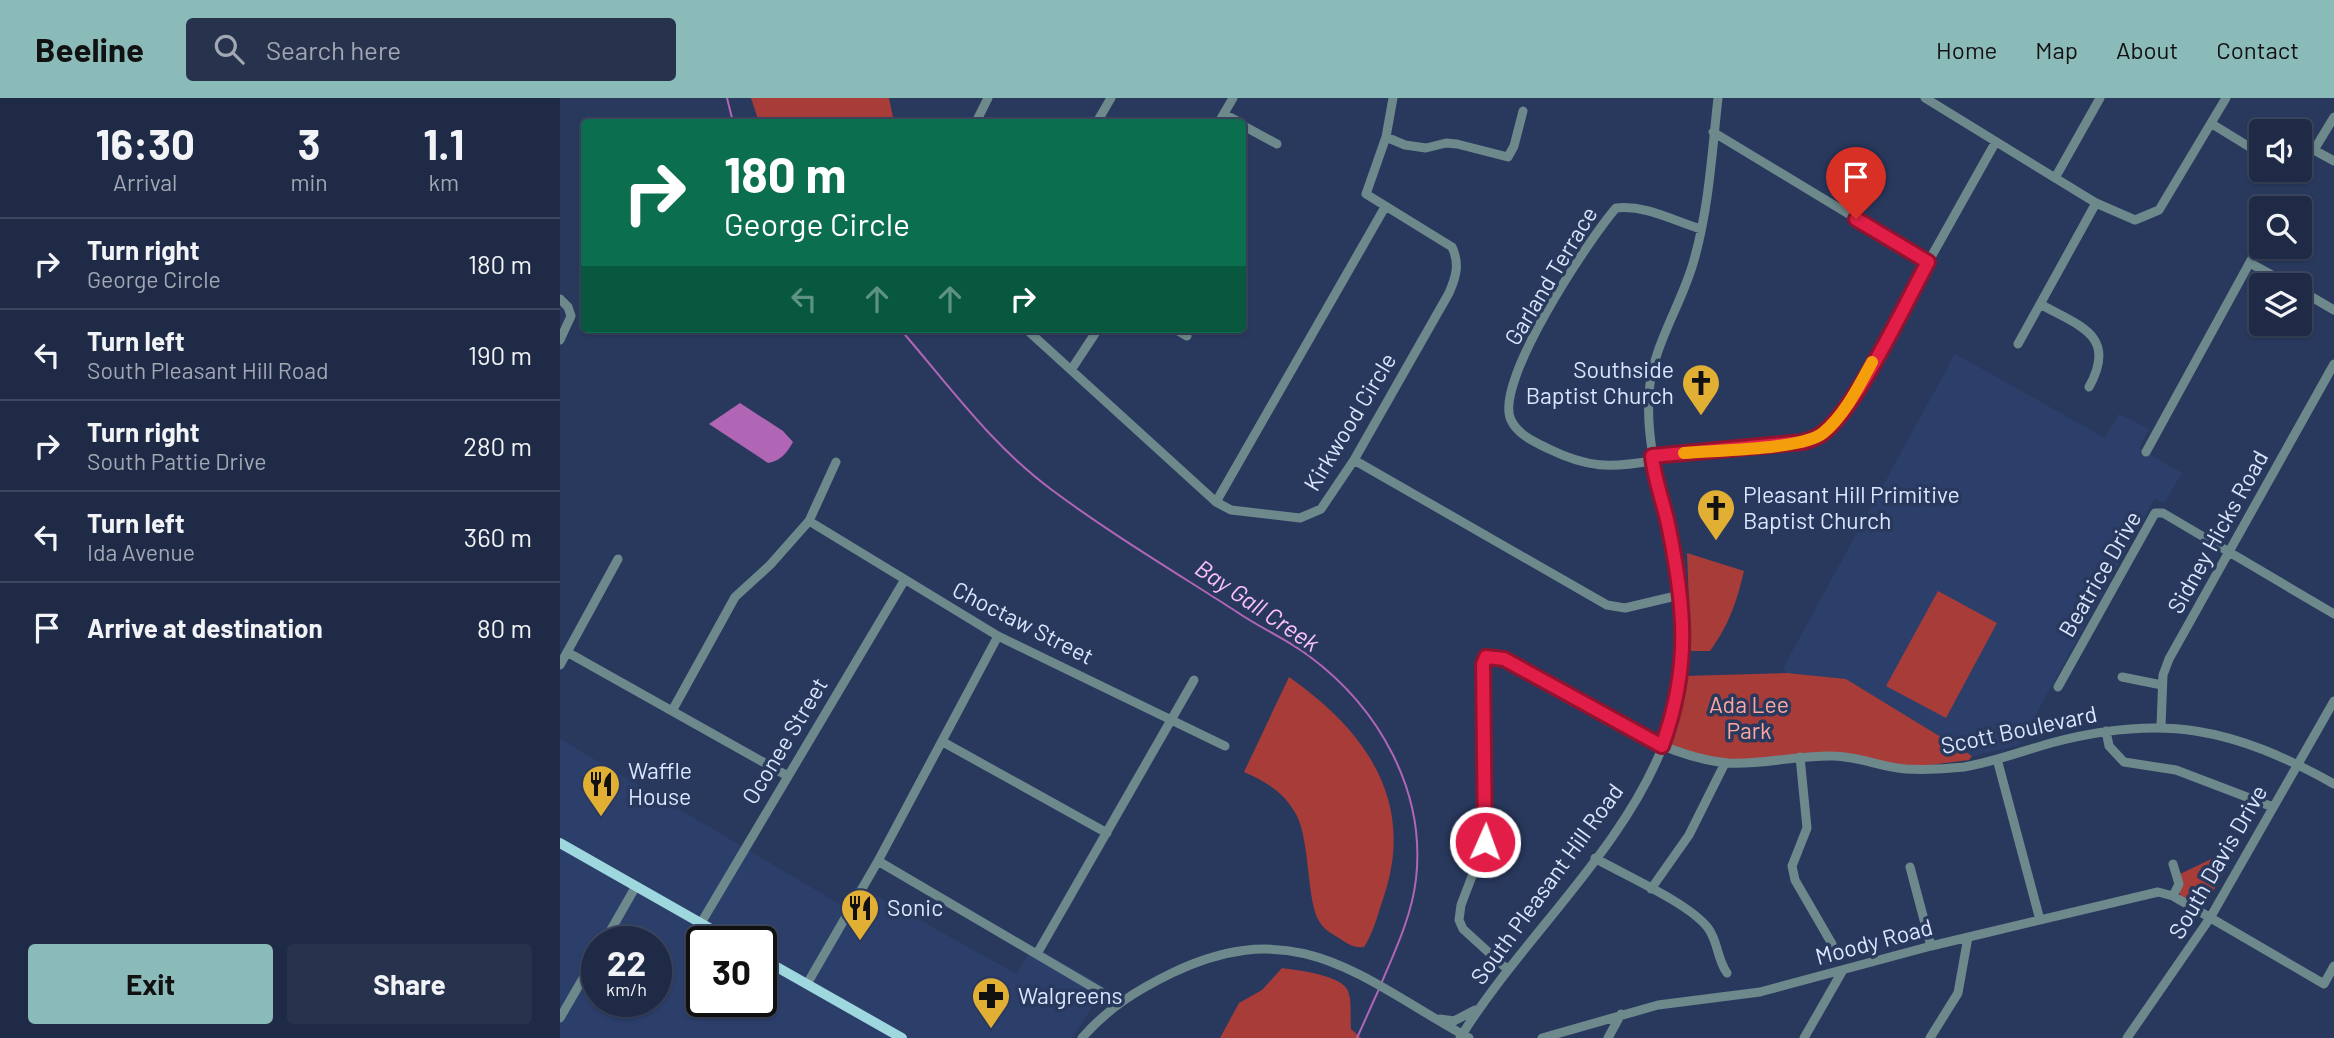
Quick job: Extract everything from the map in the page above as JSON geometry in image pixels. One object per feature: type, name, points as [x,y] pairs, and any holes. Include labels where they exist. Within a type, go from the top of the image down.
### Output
[{"type":"main road","points":[[560,843],[706,926]]},
{"type":"main road","points":[[777,967],[902,1038]]},
{"type":"street","points":[[978,119],[989,98]]},
{"type":"street","points":[[1099,119],[1111,98]]},
{"type":"street","points":[[1222,118],[1233,98]]},
{"type":"street","points":[[1216,502],[1385,207],[1366,194],[1386,137],[1393,98]]},
{"type":"street","name":"South Pleasant Hill Road","points":[[1464,1037],[1480,1008],[1595,858],[1635,800],[1662,746],[1681,680],[1684,656],[1678,571],[1652,458],[1648,393],[1652,369],[1694,260],[1717,98]]},
{"type":"street","points":[[1925,98],[2096,203],[2122,217],[2135,220],[2151,216],[2159,210],[2225,98]]},
{"type":"street","points":[[2055,178],[2100,98]]},
{"type":"street","points":[[1386,137],[1415,147],[1457,144],[1508,157],[1514,146],[1523,111]]},
{"type":"street","points":[[2334,117],[2314,150],[2334,161]]},
{"type":"street","points":[[2212,124],[2249,147]]},
{"type":"street","points":[[1246,127],[1277,144]]},
{"type":"street","points":[[1713,132],[1928,262]]},
{"type":"street","points":[[1652,458],[1803,442],[1822,434],[1857,389],[1995,143]]},
{"type":"street","points":[[2018,344],[2096,203]]},
{"type":"street","name":"Garland Terrace","points":[[1652,458],[1609,467],[1593,466],[1569,459],[1529,439],[1516,429],[1507,408],[1517,371],[1533,337],[1581,255],[1616,208],[1634,206],[1652,210],[1700,229]]},
{"type":"street","name":"Kirkwood Circle","points":[[1030,333],[1216,502],[1231,510],[1300,518],[1321,509],[1354,460],[1449,293],[1457,271],[1457,257],[1452,247],[1385,207]]},
{"type":"street","points":[[2146,452],[2252,259]]},
{"type":"street","points":[[2250,263],[2268,273]]},
{"type":"street","points":[[2312,297],[2334,310]]},
{"type":"street","points":[[560,299],[571,316],[560,340]]},
{"type":"street","points":[[2040,304],[2082,328],[2096,340],[2101,361],[2089,387]]},
{"type":"street","points":[[1070,370],[1095,333]]},
{"type":"street","points":[[1182,333],[1187,336]]},
{"type":"street","name":"Sidney Hicks Road","points":[[2161,726],[2162,685],[2169,659],[2334,364]]},
{"type":"street","points":[[1354,460],[1607,605],[1625,608],[1680,595]]},
{"type":"street","points":[[672,711],[735,597],[771,565],[809,521],[836,462]]},
{"type":"street","name":"Beatrice Drive","points":[[2058,687],[2155,513],[2163,513],[2334,614]]},
{"type":"street","name":"Choctaw Street","points":[[809,521],[998,636],[1225,746]]},
{"type":"street","points":[[560,665],[618,559]]},
{"type":"street","name":"Oconee Street","points":[[701,923],[786,775],[904,581]]},
{"type":"street","points":[[807,984],[878,861],[998,636]]},
{"type":"street","points":[[567,652],[786,775]]},
{"type":"street","name":"Scott Boulevard","points":[[1508,970],[1463,929],[1459,920],[1461,905],[1485,842],[1483,664],[1486,657],[1504,659],[1662,746],[1725,763],[1759,763],[1800,757],[1835,756],[1906,769],[1964,767],[2106,731],[2161,726],[2215,733],[2298,764],[2334,784]]},
{"type":"street","points":[[2122,677],[2162,685]]},
{"type":"street","points":[[1038,952],[1194,680]]},
{"type":"street","name":"South Davis Drive","points":[[2127,1038],[2210,918],[2334,701]]},
{"type":"street","points":[[2106,731],[2109,746],[2124,762],[2176,770],[2273,807]]},
{"type":"street","points":[[943,742],[1107,833]]},
{"type":"street","points":[[1800,757],[1807,828],[1792,866],[1795,880],[1832,944]]},
{"type":"street","points":[[1997,759],[2040,920]]},
{"type":"street","points":[[1651,889],[1689,835],[1725,763]]},
{"type":"street","points":[[1595,858],[1693,913],[1713,936],[1719,961],[1727,973]]},
{"type":"street","points":[[878,861],[1038,952],[1118,1002]]},
{"type":"street","points":[[2173,864],[2179,884],[2173,896]]},
{"type":"street","points":[[1910,867],[1931,946]]},
{"type":"street","points":[[613,926],[636,886]]},
{"type":"street","name":"Moody Road","points":[[1542,1038],[1658,1005],[1759,992],[1931,946],[2158,892],[2173,896],[2324,984],[2334,967]]},
{"type":"street","points":[[1930,1038],[1958,993],[1968,937]]},
{"type":"street","points":[[1082,1038],[1118,1002],[1139,989],[1196,963],[1258,950],[1289,948],[1353,971],[1464,1037]]},
{"type":"street","points":[[1804,1038],[1843,970]]},
{"type":"street","points":[[560,1018],[581,982]]},
{"type":"street","points":[[1430,1016],[1454,1021],[1480,1008]]},
{"type":"street","points":[[1608,1038],[1622,1014]]},
{"type":"shaded area","points":[[1955,354],[2105,438],[2119,414],[2149,429],[2139,448],[2182,473],[2164,503],[2155,498],[2019,745],[1972,756],[1846,679],[1787,673],[1783,668]]},
{"type":"shaded area","points":[[740,403],[783,431],[793,442],[780,458],[768,463],[709,424]]},
{"type":"shaded area","points":[[560,739],[841,905],[857,885],[1016,974],[1034,946],[1105,987],[1072,1038],[560,1038]]},
{"type":"green space","points":[[751,98],[889,98],[893,119],[758,119]]},
{"type":"green space","points":[[1687,553],[1744,571],[1731,612],[1710,651],[1691,651]]},
{"type":"green space","points":[[1938,591],[1997,623],[1946,718],[1886,686]]},
{"type":"green space","name":"Ada Lee Park","points":[[1787,673],[1846,679],[1972,756],[1969,760],[1906,768],[1835,754],[1726,761],[1665,745],[1684,676]]},
{"type":"green space","points":[[1289,677],[1340,720],[1361,745],[1377,771],[1388,799],[1393,829],[1392,861],[1376,922],[1364,947],[1348,944],[1321,924],[1312,900],[1304,841],[1297,816],[1275,789],[1244,772]]},
{"type":"green space","points":[[2226,852],[2233,856],[2206,904],[2198,906],[2180,896],[2180,874]]},
{"type":"green space","points":[[1282,968],[1318,974],[1344,986],[1350,1000],[1351,1029],[1361,1038],[1220,1038],[1239,1003],[1262,990]]},
{"type":"waterway","name":"Bay Gall Creek","points":[[727,98],[732,119]]},
{"type":"waterway","name":"Bay Gall Creek","points":[[903,333],[990,434],[1030,473],[1120,537],[1246,618],[1292,644],[1334,677],[1357,700],[1376,726],[1405,783],[1417,846],[1416,879],[1411,906],[1381,984]]},
{"type":"waterway","name":"Bay Gall Creek","points":[[1357,1038],[1379,989]]},
{"type":"slow traffic","points":[[1684,453],[1803,442],[1822,434],[1838,417],[1872,362]]},
{"type":"place","name":"Southside Baptist Church","points":[[1701,417]]},
{"type":"place","name":"Pleasant Hill Primitive Baptist Church","points":[[1716,542]]},
{"type":"place","name":"Waffle House","points":[[601,818]]},
{"type":"place","name":"Sonic","points":[[860,942]]},
{"type":"place","name":"Walgreens","points":[[991,1030]]},
{"type":"route","points":[[1485,842],[1487,823],[1483,664],[1486,657],[1504,659],[1662,746],[1681,680],[1684,656],[1678,571],[1652,456],[1803,442],[1822,434],[1838,417],[1857,389],[1928,262],[1856,219]]}]
